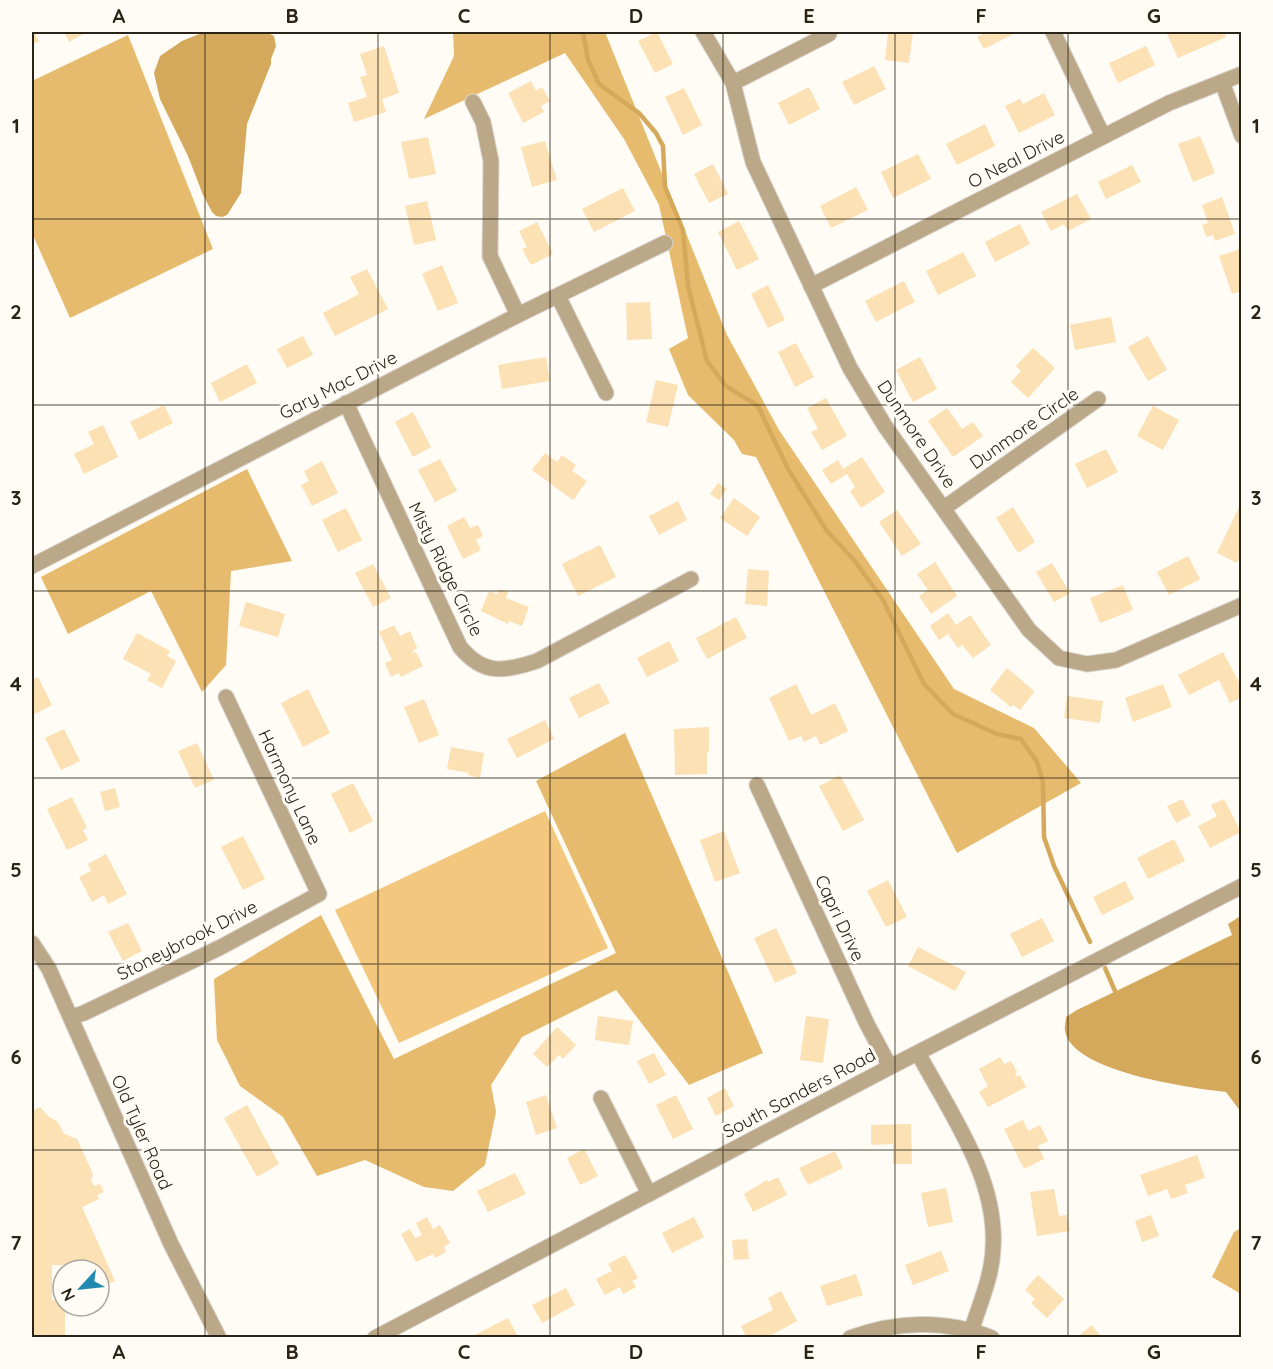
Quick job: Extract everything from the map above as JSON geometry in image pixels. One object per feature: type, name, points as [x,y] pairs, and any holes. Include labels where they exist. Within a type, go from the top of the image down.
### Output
[{"type":"street","name":"Dunmore Drive","points":[[703,32],[733,83],[753,162],[850,368],[892,436],[1029,630],[1059,658],[1087,664],[1116,660],[1242,605]]},
{"type":"street","points":[[1053,32],[1103,136]]},
{"type":"street","points":[[733,83],[829,34]]},
{"type":"street","name":"O Neal Drive","points":[[811,286],[1169,103],[1242,74]]},
{"type":"street","points":[[1222,82],[1242,136]]},
{"type":"street","points":[[473,102],[483,122],[491,161],[490,256],[518,315]]},
{"type":"street","name":"Gary Mac Drive","points":[[32,566],[518,315],[665,243]]},
{"type":"street","points":[[558,296],[606,393]]},
{"type":"street","name":"Dunmore Circle","points":[[944,508],[1098,399]]},
{"type":"street","name":"Misty Ridge Circle","points":[[346,403],[460,646],[470,660],[484,667],[499,670],[537,661],[691,579]]},
{"type":"street","name":"Harmony Lane","points":[[226,697],[319,894]]},
{"type":"street","name":"Capri Drive","points":[[756,785],[867,1024],[890,1067]]},
{"type":"street","name":"South Sanders Road","points":[[375,1338],[890,1067],[1242,886]]},
{"type":"street","name":"Stoneybrook Drive","points":[[71,1017],[84,1013],[221,947],[319,894]]},
{"type":"street","name":"Old Tyler Road","points":[[32,943],[49,969],[171,1244],[219,1338]]},
{"type":"street","points":[[918,1053],[979,1167],[988,1194],[993,1222],[993,1250],[989,1277],[972,1329]]},
{"type":"street","points":[[601,1098],[649,1194]]},
{"type":"street","points":[[850,1338],[885,1327],[904,1324],[972,1329],[992,1338]]},
{"type":"shaded area","points":[[204,32],[266,32],[274,36],[276,46],[247,124],[241,193],[227,215],[222,217],[212,212],[203,195],[188,156],[160,99],[154,73],[160,56],[182,41]]},
{"type":"shaded area","points":[[453,32],[605,32],[727,335],[779,430],[954,689],[1034,728],[1081,783],[957,853],[756,457],[742,454],[734,440],[688,395],[669,349],[688,338],[659,205],[624,139],[565,53],[424,119],[454,56]]},
{"type":"shaded area","points":[[128,35],[213,249],[70,318],[32,233],[32,81]]},
{"type":"shaded area","points":[[247,469],[292,561],[231,571],[226,665],[202,692],[151,591],[68,634],[41,577]]},
{"type":"shaded area","points":[[625,733],[763,1053],[689,1085],[616,990],[522,1037],[491,1085],[496,1112],[485,1165],[453,1191],[424,1187],[365,1160],[317,1176],[283,1117],[240,1086],[217,1040],[214,979],[321,915],[394,1059],[616,953],[536,781]]},
{"type":"shaded area","points":[[545,811],[608,948],[399,1043],[335,910]]},
{"type":"shaded area","points":[[1239,917],[1242,921],[1241,1112],[1226,1092],[1187,1087],[1135,1075],[1088,1057],[1072,1045],[1065,1031],[1066,1017],[1232,935],[1228,924]]},
{"type":"shaded area","points":[[1241,1228],[1241,1294],[1212,1277],[1234,1232]]},
{"type":"building","points":[[32,32],[39,41],[32,45]]},
{"type":"building","points":[[64,32],[81,32],[83,34],[69,42]]},
{"type":"building","points":[[657,32],[673,64],[655,73],[638,41]]},
{"type":"building","points":[[888,32],[913,32],[909,63],[885,60]]},
{"type":"building","points":[[987,32],[1015,33],[984,49],[977,37]]},
{"type":"building","points":[[1166,32],[1224,32],[1226,37],[1178,58]]},
{"type":"building","points":[[384,46],[399,93],[382,99],[386,112],[354,122],[348,103],[367,97],[360,77],[367,75],[360,54]]},
{"type":"building","points":[[1146,46],[1155,65],[1118,83],[1109,63]]},
{"type":"building","points":[[874,66],[886,89],[854,105],[842,82]]},
{"type":"building","points":[[531,81],[536,91],[542,87],[550,101],[541,106],[544,112],[523,123],[508,93]]},
{"type":"building","points":[[809,87],[820,109],[789,125],[778,103]]},
{"type":"building","points":[[684,88],[702,125],[683,135],[665,97]]},
{"type":"building","points":[[1044,93],[1055,115],[1019,133],[1005,106],[1020,99],[1023,104]]},
{"type":"building","points":[[985,124],[995,146],[957,165],[946,144]]},
{"type":"building","points":[[1200,136],[1215,173],[1193,182],[1178,144]]},
{"type":"building","points":[[428,137],[436,174],[409,179],[401,142]]},
{"type":"building","points":[[545,141],[557,180],[532,187],[521,147]]},
{"type":"building","points":[[918,154],[931,179],[893,198],[881,172]]},
{"type":"building","points":[[713,164],[728,194],[709,203],[694,174]]},
{"type":"building","points":[[1132,165],[1141,182],[1106,199],[1098,182]]},
{"type":"building","points":[[856,187],[868,210],[831,228],[820,206]]},
{"type":"building","points":[[623,188],[635,211],[594,232],[582,209]]},
{"type":"building","points":[[1077,194],[1091,219],[1068,231],[1064,224],[1051,231],[1041,212]]},
{"type":"building","points":[[1222,197],[1235,234],[1215,241],[1213,235],[1206,237],[1202,225],[1208,223],[1202,205]]},
{"type":"building","points":[[427,201],[436,240],[414,245],[405,206]]},
{"type":"building","points":[[739,221],[759,259],[737,270],[718,232]]},
{"type":"building","points":[[537,222],[553,254],[531,265],[522,249],[527,247],[519,231]]},
{"type":"building","points":[[1020,224],[1030,244],[995,262],[985,242]]},
{"type":"building","points":[[1240,249],[1242,291],[1232,294],[1219,256]]},
{"type":"building","points":[[963,252],[976,276],[938,295],[926,271]]},
{"type":"building","points":[[442,265],[458,303],[438,311],[422,274]]},
{"type":"building","points":[[367,269],[388,309],[335,336],[323,313],[359,294],[350,277]]},
{"type":"building","points":[[904,281],[915,302],[876,322],[865,301]]},
{"type":"building","points":[[768,285],[785,320],[768,328],[751,294]]},
{"type":"building","points":[[650,302],[652,339],[627,340],[626,303]]},
{"type":"building","points":[[1111,317],[1116,342],[1075,350],[1070,325]]},
{"type":"building","points":[[303,336],[313,355],[287,368],[277,349]]},
{"type":"building","points":[[1148,336],[1167,370],[1148,381],[1128,347]]},
{"type":"building","points":[[796,343],[814,377],[795,387],[778,352]]},
{"type":"building","points":[[1033,348],[1055,368],[1028,398],[1011,382],[1021,371],[1016,366]]},
{"type":"building","points":[[546,357],[550,381],[502,389],[498,365]]},
{"type":"building","points":[[920,357],[937,389],[913,402],[896,370]]},
{"type":"building","points":[[247,364],[257,383],[220,402],[211,383]]},
{"type":"building","points":[[656,380],[678,385],[668,427],[646,422]]},
{"type":"building","points":[[826,398],[847,436],[822,450],[811,432],[818,429],[807,408]]},
{"type":"building","points":[[164,405],[173,423],[139,440],[130,422]]},
{"type":"building","points":[[1153,406],[1179,420],[1163,450],[1137,436]]},
{"type":"building","points":[[947,408],[962,429],[973,422],[983,436],[953,457],[928,421]]},
{"type":"building","points":[[413,412],[431,447],[413,457],[395,422]]},
{"type":"building","points":[[103,425],[118,457],[84,474],[74,454],[94,444],[88,432]]},
{"type":"building","points":[[1106,449],[1118,472],[1087,488],[1075,464]]},
{"type":"building","points":[[545,453],[557,462],[562,455],[576,465],[572,471],[587,481],[573,500],[532,470]]},
{"type":"building","points":[[862,457],[885,492],[861,508],[850,491],[855,487],[847,474],[831,484],[822,470],[838,460],[843,469]]},
{"type":"building","points":[[440,459],[457,491],[435,502],[418,470]]},
{"type":"building","points":[[322,461],[338,493],[312,506],[301,485],[309,481],[304,471]]},
{"type":"building","points":[[718,483],[727,489],[719,500],[710,494]]},
{"type":"building","points":[[734,498],[760,517],[747,536],[720,518]]},
{"type":"building","points":[[678,501],[687,520],[659,535],[649,516]]},
{"type":"building","points":[[1242,501],[1242,553],[1237,563],[1217,553]]},
{"type":"building","points":[[1013,507],[1035,542],[1018,553],[996,518]]},
{"type":"building","points":[[346,508],[362,540],[338,552],[322,520]]},
{"type":"building","points":[[897,510],[921,544],[902,556],[879,522]]},
{"type":"building","points":[[464,517],[470,528],[478,525],[483,536],[476,540],[481,550],[463,559],[447,526]]},
{"type":"building","points":[[600,545],[616,577],[578,596],[562,564]]},
{"type":"building","points":[[1188,556],[1200,579],[1169,595],[1157,572]]},
{"type":"building","points":[[935,562],[957,596],[931,614],[919,596],[928,590],[917,574]]},
{"type":"building","points":[[1052,563],[1070,593],[1054,602],[1036,572]]},
{"type":"building","points":[[373,564],[391,598],[373,607],[355,573]]},
{"type":"building","points":[[748,569],[769,571],[767,606],[745,604]]},
{"type":"building","points":[[1123,585],[1133,610],[1100,623],[1090,598]]},
{"type":"building","points":[[499,589],[508,592],[506,598],[529,607],[522,626],[509,621],[508,624],[481,611],[489,591],[497,594]]},
{"type":"building","points":[[246,602],[285,614],[278,637],[239,626]]},
{"type":"building","points":[[948,613],[956,625],[970,615],[991,645],[973,658],[962,645],[958,648],[948,634],[939,640],[930,626]]},
{"type":"building","points":[[736,617],[747,638],[707,659],[696,638]]},
{"type":"building","points":[[394,625],[400,636],[410,631],[417,648],[413,653],[416,652],[423,666],[401,677],[399,673],[391,677],[385,663],[392,660],[379,632]]},
{"type":"building","points":[[137,633],[170,651],[167,656],[176,661],[162,688],[147,680],[151,674],[123,659]]},
{"type":"building","points":[[669,641],[679,661],[647,677],[637,658]]},
{"type":"building","points":[[1223,652],[1242,688],[1242,697],[1230,703],[1219,680],[1189,695],[1178,675]]},
{"type":"building","points":[[1007,668],[1034,692],[1020,710],[1013,705],[1011,707],[990,690]]},
{"type":"building","points":[[38,677],[52,705],[33,715],[32,680]]},
{"type":"building","points":[[599,683],[610,703],[579,718],[569,698]]},
{"type":"building","points":[[796,684],[811,715],[835,703],[848,731],[820,745],[816,736],[804,742],[801,736],[789,741],[769,698]]},
{"type":"building","points":[[1163,684],[1172,707],[1133,722],[1125,698]]},
{"type":"building","points":[[308,689],[330,733],[303,747],[281,703]]},
{"type":"building","points":[[1067,696],[1103,701],[1100,723],[1064,718]]},
{"type":"building","points":[[424,699],[439,735],[419,743],[404,707]]},
{"type":"building","points":[[545,720],[554,739],[517,758],[507,739]]},
{"type":"building","points":[[709,727],[707,774],[675,775],[674,729]]},
{"type":"building","points":[[64,729],[80,761],[61,770],[45,738]]},
{"type":"building","points":[[197,743],[214,780],[195,788],[178,751]]},
{"type":"building","points":[[451,747],[484,753],[480,778],[468,775],[469,773],[447,769]]},
{"type":"building","points":[[840,775],[864,820],[843,831],[819,786]]},
{"type":"building","points":[[353,783],[373,821],[350,833],[331,794]]},
{"type":"building","points":[[115,788],[120,807],[105,811],[100,792]]},
{"type":"building","points":[[72,797],[87,828],[83,830],[88,840],[67,850],[47,809]]},
{"type":"building","points":[[1182,799],[1191,815],[1176,823],[1167,806]]},
{"type":"building","points":[[1224,799],[1241,832],[1210,848],[1198,826],[1217,816],[1211,805]]},
{"type":"building","points":[[724,831],[740,873],[715,882],[700,840]]},
{"type":"building","points":[[243,836],[265,879],[243,890],[221,847]]},
{"type":"building","points":[[1174,839],[1185,861],[1148,879],[1137,858]]},
{"type":"building","points":[[106,854],[127,894],[108,904],[104,895],[92,902],[79,877],[91,871],[88,864]]},
{"type":"building","points":[[888,880],[907,917],[886,927],[867,891]]},
{"type":"building","points":[[1125,881],[1134,899],[1102,915],[1093,897]]},
{"type":"building","points":[[1042,918],[1054,941],[1022,957],[1010,934]]},
{"type":"building","points":[[128,923],[142,951],[123,961],[108,932]]},
{"type":"building","points":[[776,928],[797,973],[775,983],[754,938]]},
{"type":"building","points":[[918,947],[966,972],[955,991],[908,966]]},
{"type":"building","points":[[598,1016],[633,1021],[629,1045],[595,1040]]},
{"type":"building","points":[[806,1016],[829,1019],[823,1063],[800,1060]]},
{"type":"building","points":[[557,1027],[576,1045],[563,1059],[559,1055],[547,1067],[533,1054]]},
{"type":"building","points":[[654,1053],[666,1075],[649,1084],[637,1061]]},
{"type":"building","points":[[1000,1057],[1004,1064],[1011,1061],[1017,1077],[1020,1075],[1026,1087],[988,1107],[979,1092],[988,1086],[979,1069]]},
{"type":"building","points":[[725,1088],[734,1106],[716,1116],[707,1098]]},
{"type":"building","points":[[546,1095],[557,1128],[536,1135],[526,1102]]},
{"type":"building","points":[[676,1095],[693,1129],[673,1139],[656,1105]]},
{"type":"building","points":[[247,1105],[279,1164],[257,1177],[224,1118]]},
{"type":"building","points":[[40,1107],[49,1117],[58,1122],[64,1134],[77,1139],[93,1174],[91,1180],[94,1186],[100,1184],[104,1192],[97,1195],[99,1199],[82,1207],[105,1258],[51,1258],[51,1318],[65,1318],[65,1338],[32,1338],[32,1111]]},
{"type":"building","points":[[1023,1120],[1028,1131],[1040,1125],[1048,1141],[1038,1146],[1044,1159],[1024,1169],[1004,1129]]},
{"type":"building","points":[[911,1124],[912,1164],[893,1164],[893,1144],[871,1145],[871,1125]]},
{"type":"building","points":[[584,1149],[598,1176],[580,1185],[567,1158]]},
{"type":"building","points":[[835,1151],[843,1168],[808,1185],[799,1168]]},
{"type":"building","points":[[1197,1155],[1205,1178],[1185,1185],[1188,1193],[1171,1199],[1167,1189],[1148,1196],[1140,1175]]},
{"type":"building","points":[[515,1173],[526,1194],[488,1212],[477,1191]]},
{"type":"building","points":[[778,1177],[787,1195],[753,1212],[744,1194],[767,1180],[768,1182]]},
{"type":"building","points":[[946,1188],[953,1222],[928,1227],[921,1193]]},
{"type":"building","points":[[1054,1189],[1059,1216],[1067,1215],[1070,1231],[1037,1236],[1030,1192]]},
{"type":"building","points":[[1151,1215],[1159,1236],[1142,1242],[1135,1221]]},
{"type":"building","points":[[427,1217],[433,1229],[440,1225],[450,1243],[444,1247],[446,1252],[435,1258],[433,1254],[416,1262],[401,1234],[410,1229],[415,1238],[422,1235],[416,1223]]},
{"type":"building","points":[[694,1217],[704,1237],[672,1253],[662,1233]]},
{"type":"building","points":[[747,1239],[749,1259],[734,1260],[732,1240]]},
{"type":"building","points":[[941,1251],[949,1271],[913,1285],[905,1265]]},
{"type":"building","points":[[625,1255],[638,1278],[632,1281],[636,1287],[623,1294],[620,1287],[605,1295],[596,1279],[612,1271],[608,1264]]},
{"type":"building","points":[[856,1274],[863,1295],[827,1306],[820,1286]]},
{"type":"building","points":[[1038,1275],[1064,1299],[1047,1318],[1031,1303],[1035,1299],[1025,1290]]},
{"type":"building","points":[[566,1288],[575,1305],[542,1323],[532,1305]]},
{"type":"building","points":[[781,1291],[797,1321],[766,1338],[747,1338],[741,1326],[773,1310],[768,1298]]},
{"type":"building","points":[[508,1318],[517,1335],[513,1338],[474,1338],[473,1336]]},
{"type":"building","points":[[1092,1325],[1102,1338],[1076,1338]]},
{"type":"waterway","points":[[583,32],[588,60],[599,84],[639,113],[656,133],[663,146],[665,187],[683,230],[688,286],[707,361],[726,386],[758,406],[788,469],[827,531],[854,560],[883,600],[924,684],[953,714],[997,734],[1021,739],[1037,762],[1043,782],[1044,837],[1054,866],[1090,942]]},
{"type":"waterway","points":[[1105,968],[1115,991]]}]
